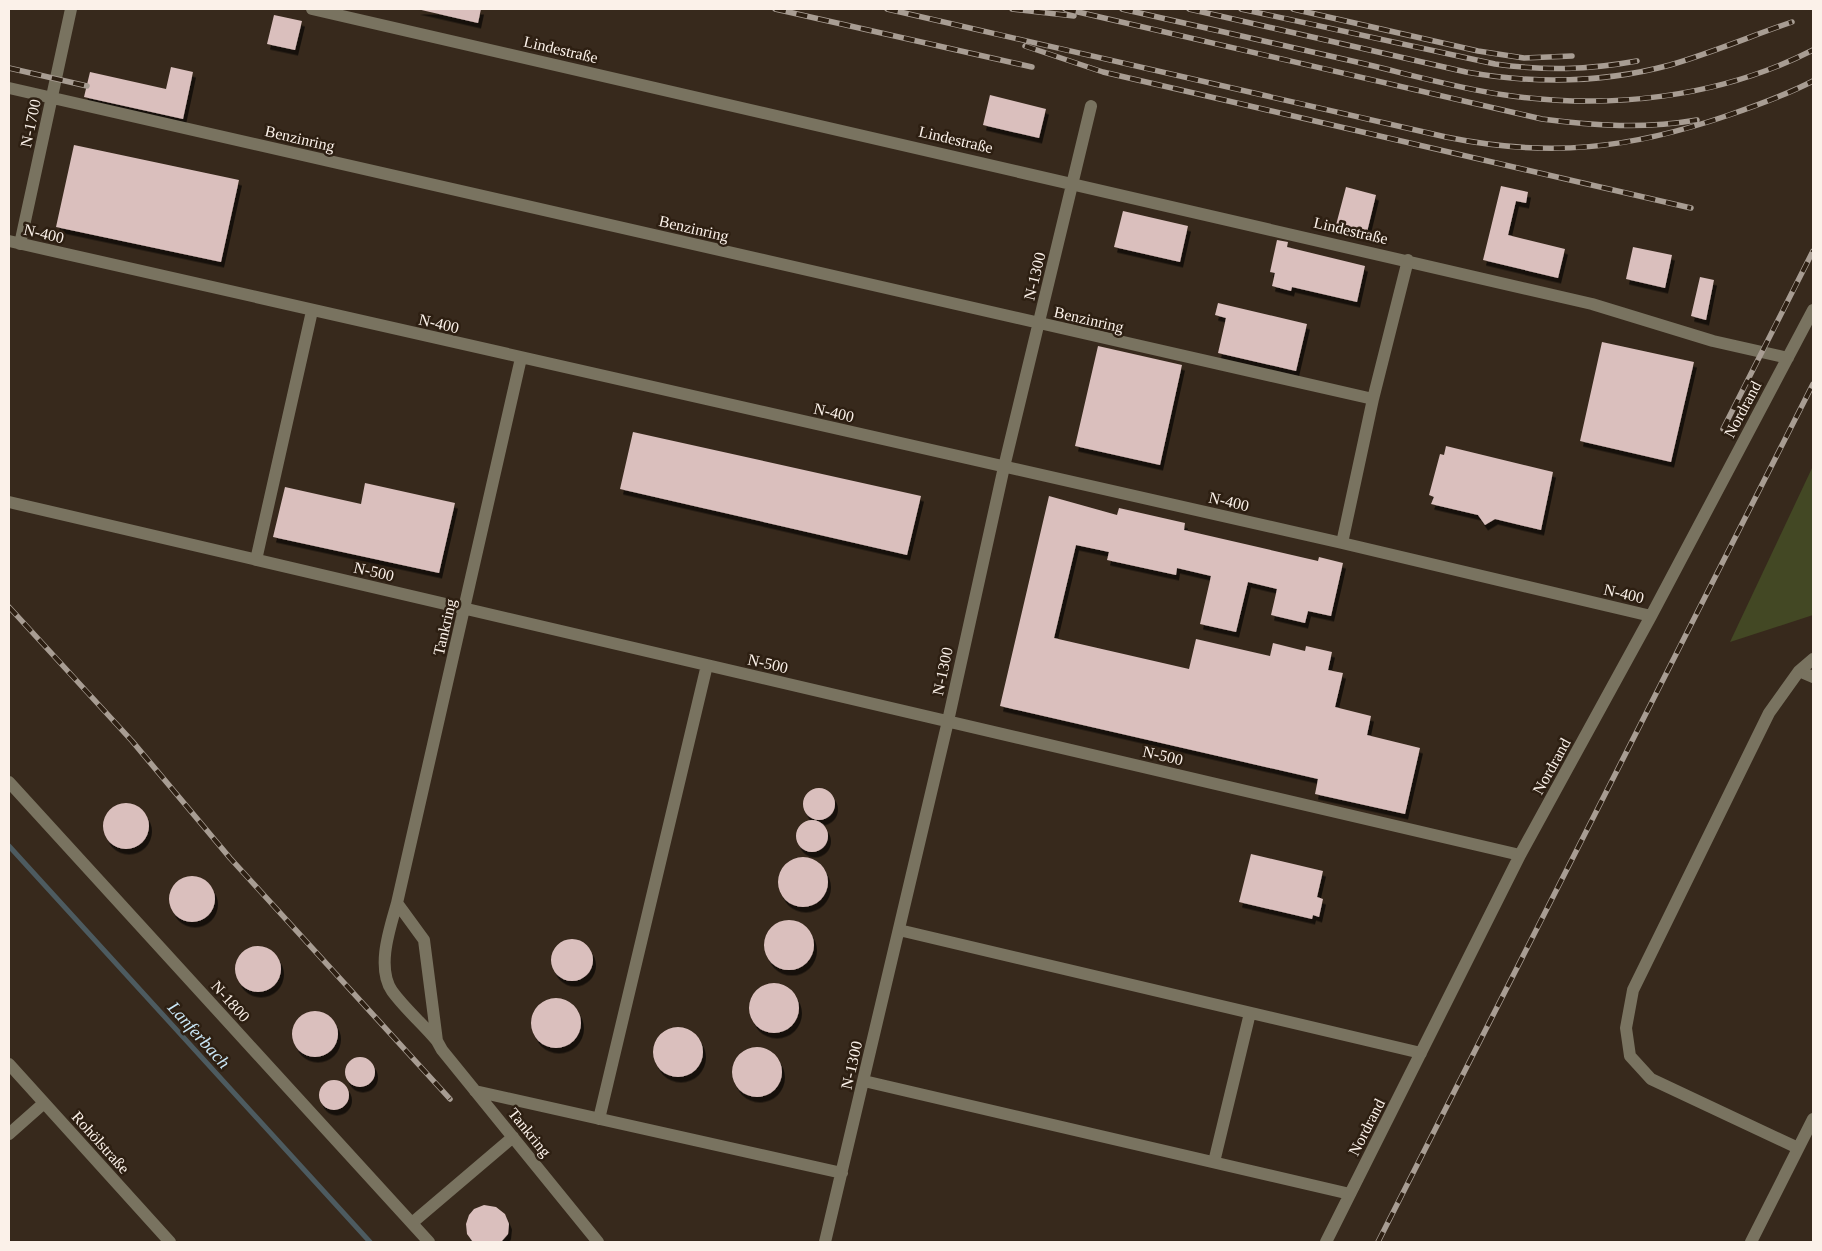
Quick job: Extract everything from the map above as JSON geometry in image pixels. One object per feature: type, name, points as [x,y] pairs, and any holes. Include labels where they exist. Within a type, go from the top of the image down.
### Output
[{"type":"lane","name":"N-1700","points":[[14,243],[52,98],[71,9]]},
{"type":"lane","name":"Lindestraße","points":[[312,9],[1408,260],[1592,304],[1713,341],[1788,358]]},
{"type":"lane","name":"Benzinring","points":[[9,88],[1373,399]]},
{"type":"lane","name":"N-1300","points":[[826,1242],[948,721],[1004,468],[1090,106]]},
{"type":"lane","name":"N-400","points":[[14,243],[1342,543],[1651,616]]},
{"type":"lane","points":[[1342,543],[1373,399],[1408,260]]},
{"type":"lane","points":[[256,560],[312,310]]},
{"type":"lane","name":"Nordrand","points":[[1326,1242],[1520,855],[1651,616],[1813,310]]},
{"type":"lane","name":"Tankring","points":[[520,358],[465,609],[397,903],[388,934],[385,964],[391,989],[437,1041],[475,1091],[598,1242]]},
{"type":"lane","name":"N-500","points":[[9,502],[1520,855]]},
{"type":"lane","points":[[1798,1148],[1651,1079],[1630,1056],[1626,1028],[1633,990],[1769,713],[1800,670],[1813,659]]},
{"type":"lane","points":[[599,1118],[707,665]]},
{"type":"lane","points":[[1800,670],[1813,677]]},
{"type":"lane","name":"N-1800","points":[[9,782],[430,1242]]},
{"type":"lane","name":"Tankring","points":[[397,903],[424,940],[437,1041]]},
{"type":"lane","points":[[899,930],[1421,1053]]},
{"type":"lane","points":[[1214,1162],[1250,1013]]},
{"type":"lane","name":"Rohölstraße","points":[[9,1064],[170,1242]]},
{"type":"lane","points":[[864,1080],[1350,1194]]},
{"type":"lane","points":[[475,1091],[842,1173]]},
{"type":"lane","points":[[9,1134],[44,1103]]},
{"type":"lane","points":[[1751,1242],[1813,1119]]},
{"type":"lane","points":[[412,1223],[513,1137]]},
{"type":"green space","points":[[1813,466],[1813,615],[1730,642]]},
{"type":"building","points":[[417,9],[481,9],[478,23]]},
{"type":"building","points":[[274,15],[302,21],[295,50],[267,44]]},
{"type":"building","points":[[171,67],[193,72],[183,119],[84,97],[90,72],[166,89]]},
{"type":"building","points":[[990,95],[1046,109],[1039,138],[983,125]]},
{"type":"building","points":[[74,145],[239,180],[221,262],[56,227]]},
{"type":"building","points":[[1501,186],[1528,192],[1526,203],[1516,201],[1508,235],[1565,249],[1558,278],[1483,260]]},
{"type":"building","points":[[1346,187],[1376,195],[1367,232],[1336,225]]},
{"type":"building","points":[[1123,211],[1188,226],[1180,262],[1114,247]]},
{"type":"building","points":[[1277,240],[1288,242],[1287,247],[1365,266],[1357,302],[1292,287],[1291,291],[1272,286],[1275,273],[1270,272]]},
{"type":"building","points":[[1633,247],[1672,255],[1665,288],[1626,279]]},
{"type":"building","points":[[1700,277],[1714,280],[1706,320],[1691,316]]},
{"type":"building","points":[[1218,303],[1307,324],[1296,371],[1218,353],[1226,318],[1215,315]]},
{"type":"building","points":[[1602,342],[1694,362],[1671,462],[1580,441]]},
{"type":"building","points":[[1098,346],[1182,365],[1160,465],[1075,446]]},
{"type":"building","points":[[633,432],[921,496],[907,555],[620,489]]},
{"type":"building","points":[[1446,446],[1553,472],[1541,530],[1495,519],[1485,525],[1478,515],[1431,504],[1434,497],[1429,495],[1440,454],[1444,455]]},
{"type":"building","points":[[365,483],[455,503],[439,573],[273,537],[285,487],[361,504]]},
{"type":"building","points":[[1049,496],[1117,515],[1119,508],[1185,523],[1184,530],[1318,561],[1319,557],[1343,563],[1331,616],[1308,611],[1305,623],[1271,615],[1277,589],[1248,582],[1236,632],[1200,624],[1211,576],[1177,568],[1176,575],[1107,560],[1109,552],[1076,545],[1054,638],[1189,669],[1196,639],[1270,656],[1273,643],[1305,651],[1306,646],[1332,652],[1328,670],[1343,673],[1335,707],[1371,716],[1367,735],[1420,748],[1405,814],[1315,794],[1318,779],[1000,706]]},
{"type":"building","points":[[819,788],[830,793],[835,804],[830,815],[819,820],[808,815],[803,804],[808,793]]},
{"type":"building","points":[[121,803],[131,803],[145,813],[149,826],[145,839],[139,845],[131,849],[121,849],[107,839],[103,831],[103,821],[113,807]]},
{"type":"building","points":[[812,820],[823,825],[828,836],[823,847],[812,852],[801,847],[796,836],[801,825]]},
{"type":"building","points":[[1251,854],[1323,871],[1317,897],[1323,899],[1319,917],[1313,915],[1312,919],[1239,902]]},
{"type":"building","points":[[803,857],[813,859],[821,864],[826,872],[828,882],[826,892],[821,900],[813,905],[803,907],[793,905],[785,900],[780,892],[778,882],[780,872],[785,864],[793,859]]},
{"type":"building","points":[[188,876],[196,876],[205,880],[211,886],[215,899],[211,912],[205,918],[196,922],[188,922],[179,918],[173,912],[169,903],[169,895],[173,886],[179,880]]},
{"type":"building","points":[[789,920],[799,922],[807,927],[812,935],[814,945],[812,955],[807,963],[799,968],[789,970],[779,968],[771,963],[766,955],[764,945],[766,935],[771,927],[779,922]]},
{"type":"building","points":[[576,939],[584,942],[590,948],[593,960],[590,972],[584,978],[568,981],[560,978],[554,972],[551,956],[554,948],[560,942]]},
{"type":"building","points":[[254,946],[262,946],[271,950],[277,956],[281,969],[277,982],[271,988],[262,992],[254,992],[245,988],[239,982],[235,973],[235,965],[239,956],[245,950]]},
{"type":"building","points":[[774,983],[784,985],[792,990],[797,998],[799,1008],[797,1018],[792,1026],[784,1031],[774,1033],[764,1031],[756,1026],[751,1018],[749,1008],[751,998],[756,990],[764,985]]},
{"type":"building","points":[[556,998],[566,1000],[574,1005],[579,1013],[581,1023],[579,1033],[574,1041],[566,1046],[556,1048],[546,1046],[538,1041],[533,1033],[531,1023],[533,1013],[538,1005],[546,1000]]},
{"type":"building","points":[[311,1011],[319,1011],[328,1015],[334,1021],[338,1034],[334,1047],[328,1053],[319,1057],[311,1057],[302,1053],[296,1047],[292,1038],[292,1030],[296,1021],[302,1015]]},
{"type":"building","points":[[673,1027],[683,1027],[696,1034],[703,1047],[703,1057],[696,1070],[683,1077],[673,1077],[664,1073],[657,1066],[653,1057],[653,1047],[657,1038],[664,1031]]},
{"type":"building","points":[[757,1047],[767,1049],[775,1054],[780,1062],[782,1072],[780,1082],[775,1090],[767,1095],[757,1097],[747,1095],[739,1090],[734,1082],[732,1072],[734,1062],[739,1054],[747,1049]]},
{"type":"building","points":[[360,1057],[371,1061],[375,1072],[371,1083],[360,1087],[349,1083],[345,1072],[349,1061]]},
{"type":"building","points":[[334,1080],[345,1084],[349,1095],[345,1106],[334,1110],[323,1106],[319,1095],[323,1084]]},
{"type":"building","points":[[484,1205],[496,1207],[505,1214],[509,1224],[508,1234],[501,1242],[473,1242],[467,1234],[466,1224],[469,1215],[474,1209]]},
{"type":"waterway","name":"Lanferbach","points":[[9,846],[370,1242]]},
{"type":"railway","points":[[775,9],[1032,67]]},
{"type":"railway","points":[[887,9],[1446,137],[1520,147],[1589,147],[1658,136],[1693,127],[1740,111],[1813,81]]},
{"type":"railway","points":[[1012,9],[1074,16]]},
{"type":"railway","points":[[1065,9],[1542,119],[1620,126],[1658,125],[1697,120]]},
{"type":"railway","points":[[1122,9],[1468,89],[1544,99],[1623,100],[1663,96],[1702,89],[1740,79],[1777,66],[1813,50]]},
{"type":"railway","points":[[1189,9],[1466,72],[1543,80],[1594,78],[1645,71],[1716,50],[1792,22]]},
{"type":"railway","points":[[1241,9],[1495,64],[1532,68],[1566,68],[1637,61]]},
{"type":"railway","points":[[1293,9],[1478,51],[1524,58],[1572,56]]},
{"type":"railway","points":[[1025,46],[1103,72],[1691,208]]},
{"type":"railway","points":[[9,68],[87,86]]},
{"type":"railway","points":[[1723,429],[1813,251]]},
{"type":"railway","points":[[1378,1242],[1813,384]]},
{"type":"railway","points":[[9,607],[132,741],[230,858],[450,1099]]}]
